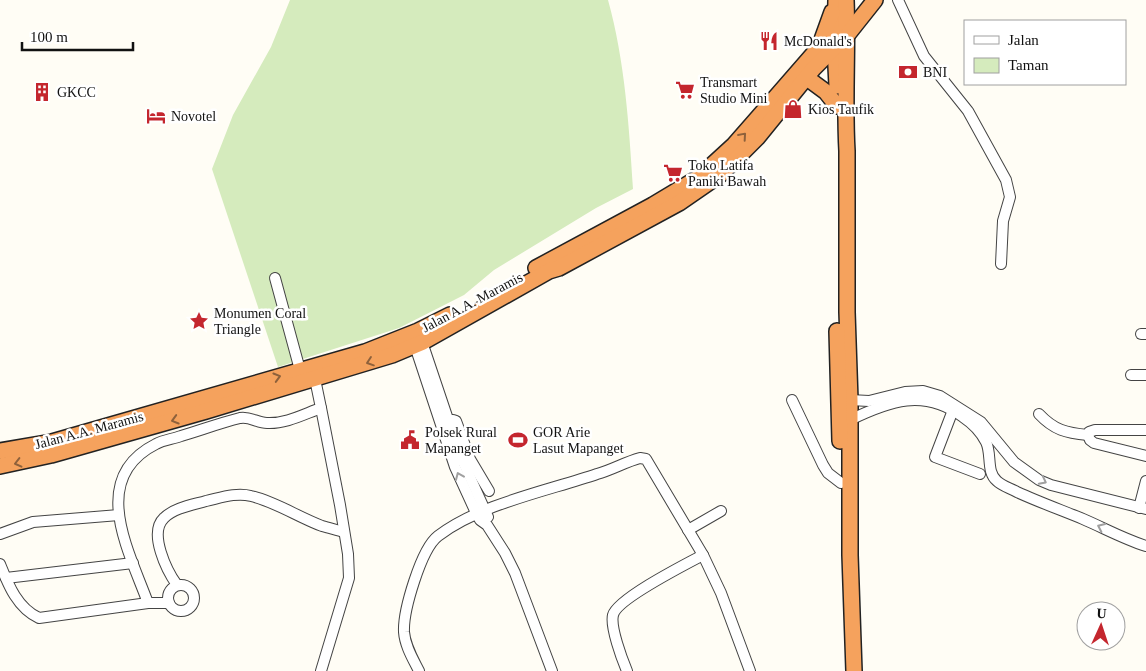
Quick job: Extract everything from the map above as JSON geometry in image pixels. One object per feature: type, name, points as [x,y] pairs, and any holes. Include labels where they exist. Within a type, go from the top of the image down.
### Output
[{"type":"highway","points":[[839,0],[844,29],[846,119],[842,150],[837,315],[844,671]]},
{"type":"highway","points":[[819,48],[839,0]]},
{"type":"highway","points":[[0,466],[51,455],[392,355],[417,338],[643,223],[696,192],[721,174],[746,151],[813,69],[835,47],[844,29],[867,2]]},
{"type":"highway","name":"Jalan A.A. Maramis","points":[[0,451],[52,442],[417,338],[698,178],[734,145],[819,48],[844,29]]},
{"type":"highway","points":[[835,47],[837,106],[842,150],[850,400],[850,555],[854,671]]},
{"type":"highway","points":[[807,78],[826,92],[837,106]]},
{"type":"street","points":[[898,0],[924,56],[968,111],[1006,180],[1010,197],[1003,221],[1001,264]]},
{"type":"street","points":[[274,278],[300,370]]},
{"type":"street","points":[[417,338],[481,513],[480,520],[487,525],[505,553],[521,586],[552,671]]},
{"type":"street","points":[[417,338],[455,467],[481,513]]},
{"type":"street","points":[[1131,375],[1146,375]]},
{"type":"street","points":[[314,379],[340,505],[350,578],[321,671]]},
{"type":"street","points":[[850,400],[869,400],[922,390],[940,396],[982,422],[1014,462],[1039,480],[1051,485],[1142,509],[1146,480]]},
{"type":"street","points":[[792,400],[828,474],[841,483]]},
{"type":"street","points":[[850,420],[896,401],[924,400],[953,410],[966,419],[983,436],[990,452],[992,475],[996,481],[1146,546]]},
{"type":"street","points":[[226,404],[231,420]]},
{"type":"street","points":[[148,603],[122,532],[118,515],[121,481],[126,467],[134,458],[158,442],[231,420],[249,417],[264,423],[276,423],[321,408]]},
{"type":"street","points":[[953,410],[935,457],[980,474]]},
{"type":"street","points":[[1039,414],[1049,424],[1067,433],[1088,435]]},
{"type":"street","points":[[448,421],[456,421],[470,460],[488,491]]},
{"type":"street","points":[[1088,435],[1089,432],[1096,430],[1146,430]]},
{"type":"street","points":[[1088,435],[1088,438],[1094,443],[1146,456]]},
{"type":"street","points":[[991,461],[994,457],[1006,451]]},
{"type":"street","points":[[420,671],[407,644],[404,623],[422,558],[436,538],[454,526],[481,513],[532,494],[599,474],[640,458],[646,460],[703,555],[721,594],[750,671]]},
{"type":"street","points":[[177,586],[161,554],[158,538],[159,526],[162,519],[187,506],[225,496],[250,496],[269,502],[322,526],[344,532]]},
{"type":"street","points":[[688,530],[721,511]]},
{"type":"street","points":[[0,534],[33,522],[118,515]]},
{"type":"street","points":[[627,671],[613,623],[613,613],[620,604],[640,591],[703,555]]},
{"type":"street","points":[[6,578],[133,563]]},
{"type":"street","points":[[0,564],[15,596],[26,610],[39,618],[148,603],[169,603]]},
{"type":"street","points":[[177,586],[187,586],[193,595],[193,600],[187,608],[182,610],[172,607],[169,603],[169,593],[177,586]]},
{"type":"green space","points":[[290,0],[608,0],[619,46],[628,118],[633,189],[596,208],[494,270],[464,295],[399,328],[278,367],[212,169],[233,115],[271,47]]},
{"type":"place","name":"McDonald's","points":[[769,41]]},
{"type":"place","name":"BNI","points":[[908,72]]},
{"type":"place","name":"Transmart Studio Mini","points":[[685,90]]},
{"type":"place","name":"GKCC","points":[[42,92]]},
{"type":"place","name":"Kios Taufik","points":[[793,109]]},
{"type":"place","name":"Novotel","points":[[156,116]]},
{"type":"place","name":"Toko Latifa Paniki Bawah","points":[[673,173]]},
{"type":"place","name":"Monumen Coral Triangle","points":[[199,321]]},
{"type":"place","name":"Polsek Rural Mapanget","points":[[410,440]]},
{"type":"place","name":"GOR Arie Lasut Mapanget","points":[[518,440]]}]
